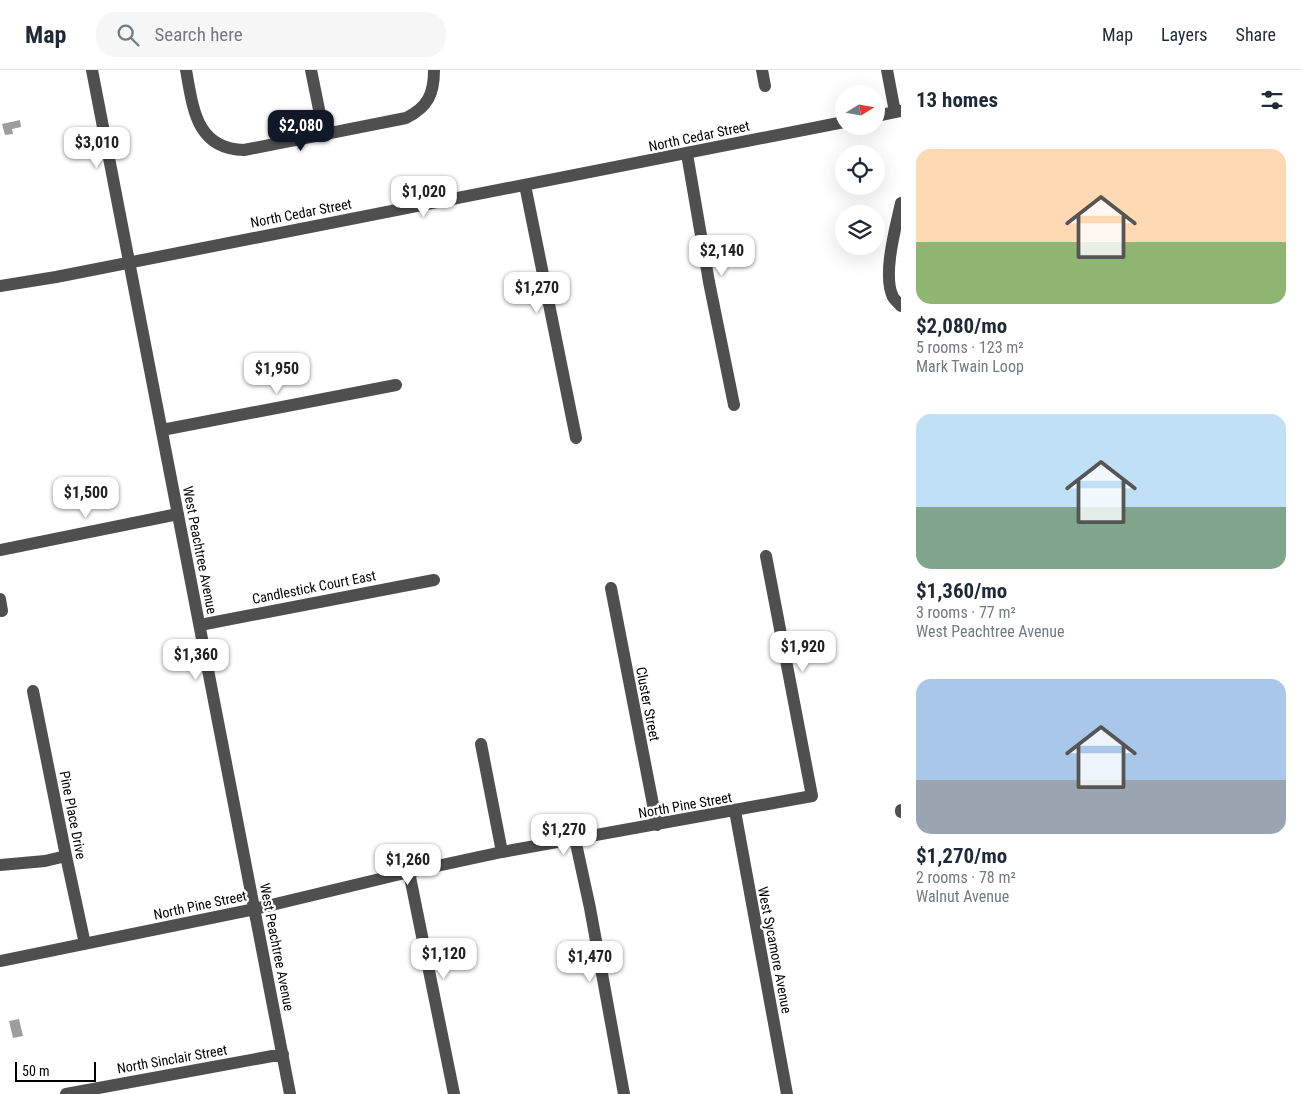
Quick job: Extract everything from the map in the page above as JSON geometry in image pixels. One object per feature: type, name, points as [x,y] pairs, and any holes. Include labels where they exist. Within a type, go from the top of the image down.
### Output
[{"type":"street","name":"West Peachtree Avenue","points":[[92,70],[290,1094]]},
{"type":"street","points":[[186,70],[197,119],[206,135],[219,145],[233,150],[244,150],[406,118],[418,112],[428,102],[434,84],[434,70]]},
{"type":"street","points":[[312,70],[324,134]]},
{"type":"street","points":[[762,70],[765,86]]},
{"type":"street","points":[[885,114],[898,112],[888,70]]},
{"type":"street","name":"North Cedar Street","points":[[0,286],[56,278],[129,262],[835,124]]},
{"type":"street","points":[[687,154],[709,282],[734,405]]},
{"type":"street","points":[[525,186],[576,438]]},
{"type":"street","points":[[901,202],[892,246],[895,274],[893,297],[901,306]]},
{"type":"street","points":[[162,430],[396,386]]},
{"type":"street","points":[[0,550],[178,514]]},
{"type":"street","name":"North Pine Street","points":[[0,961],[255,909],[502,852],[812,796],[766,556]]},
{"type":"street","name":"Candlestick Court East","points":[[200,625],[434,580]]},
{"type":"street","name":"Cluster Street","points":[[611,588],[657,825]]},
{"type":"street","name":"Pine Place Drive","points":[[34,691],[85,944]]},
{"type":"street","points":[[482,744],[502,852]]},
{"type":"street","name":"West Sycamore Avenue","points":[[735,811],[787,1094]]},
{"type":"street","points":[[575,839],[624,1094]]},
{"type":"street","points":[[0,864],[44,861],[66,856]]},
{"type":"street","points":[[409,872],[454,1094]]},
{"type":"street","name":"North Sinclair Street","points":[[66,1094],[283,1054]]},
{"type":"shaded area","points":[[20,120],[21,127],[12,129],[13,134],[5,135],[2,124]]},
{"type":"shaded area","points":[[19,1019],[23,1036],[13,1038],[9,1021]]}]
